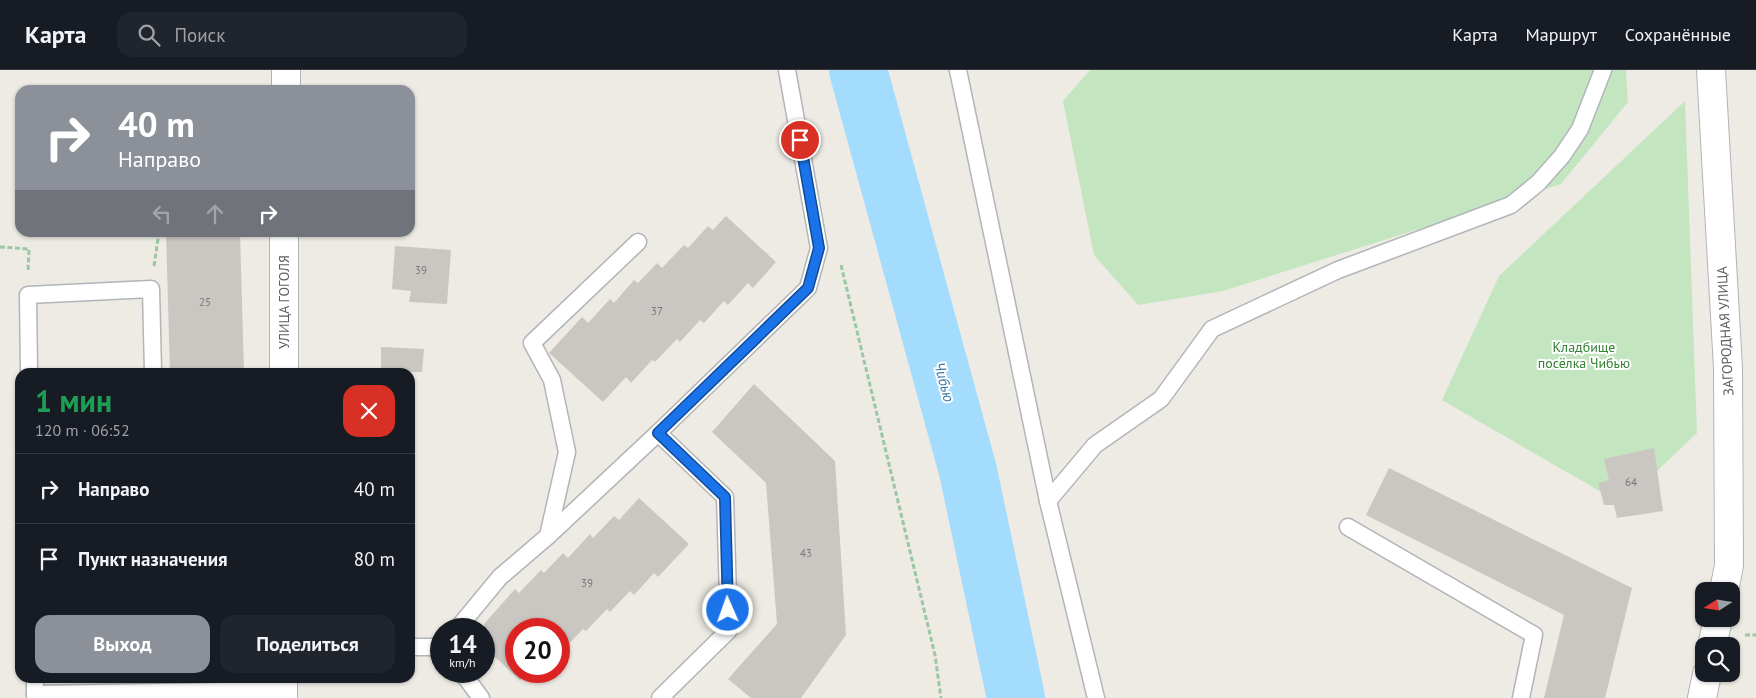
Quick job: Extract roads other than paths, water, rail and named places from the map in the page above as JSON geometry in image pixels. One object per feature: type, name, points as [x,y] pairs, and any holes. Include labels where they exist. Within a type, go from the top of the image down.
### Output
[{"type":"main road","points":[[286,70],[286,85]]},
{"type":"main road","name":"ЗАГОРОДНАЯ УЛИЦА","points":[[1711,70],[1728,368],[1729,565],[1726,582]]},
{"type":"main road","name":"УЛИЦА ГОГОЛЯ","points":[[284,237],[284,368]]},
{"type":"main road","points":[[1702,698],[1705,682]]},
{"type":"lane","points":[[467,618],[500,577],[548,536],[658,433],[808,288],[819,248],[787,70]]},
{"type":"lane","points":[[958,70],[1048,501],[1096,698]]},
{"type":"lane","points":[[1048,501],[1095,445],[1161,399],[1212,330],[1338,270],[1511,205],[1538,183],[1562,156],[1580,129],[1603,70]]},
{"type":"lane","points":[[548,536],[567,452],[552,380],[532,343],[638,242]]},
{"type":"lane","points":[[29,368],[28,295],[151,289],[153,368]]},
{"type":"lane","points":[[658,433],[725,497],[729,630],[660,698]]},
{"type":"lane","points":[[1348,527],[1534,635],[1521,698]]},
{"type":"lane","points":[[415,647],[430,647]]},
{"type":"lane","points":[[470,683],[481,698]]},
{"type":"lane","points":[[35,690],[163,685],[283,689]]},
{"type":"waterway","name":"Чибью","points":[[858,70],[968,471],[1016,698]]},
{"type":"park label","name":"Кладбище посёлка Чибью","points":[[1584,356]]}]
